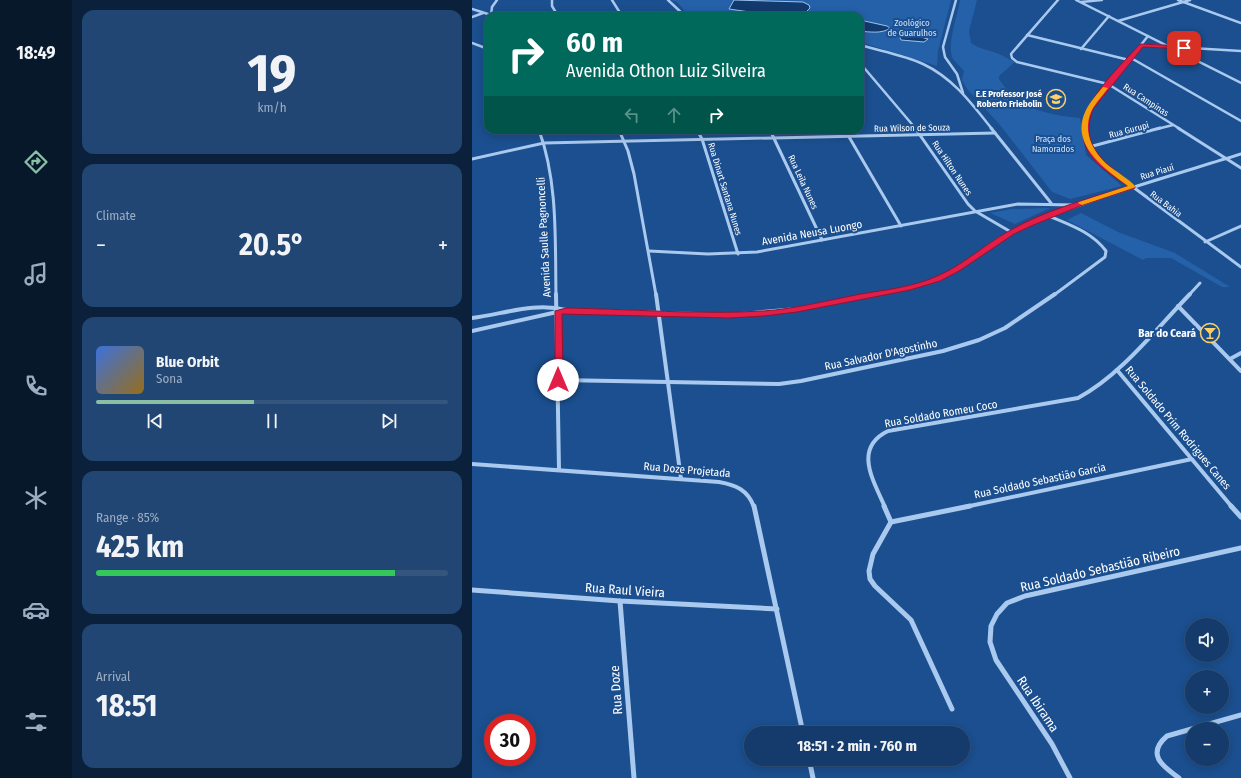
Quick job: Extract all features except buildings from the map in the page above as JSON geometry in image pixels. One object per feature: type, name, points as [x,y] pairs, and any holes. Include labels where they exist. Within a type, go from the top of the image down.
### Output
[{"type":"street","points":[[491,12],[492,7],[497,0]]},
{"type":"street","points":[[552,0],[552,6],[556,12]]},
{"type":"street","points":[[612,0],[620,12]]},
{"type":"street","points":[[668,0],[674,3],[682,12]]},
{"type":"street","points":[[956,0],[943,47],[943,53],[957,74],[963,93]]},
{"type":"street","points":[[1058,0],[1028,36],[1130,59],[1241,121]]},
{"type":"street","points":[[1076,0],[1241,83]]},
{"type":"street","points":[[1080,2],[1102,0]]},
{"type":"street","points":[[1178,0],[1241,23]]},
{"type":"street","points":[[1118,21],[1190,0]]},
{"type":"street","points":[[472,9],[483,12]]},
{"type":"street","points":[[472,17],[483,12]]},
{"type":"street","points":[[1081,49],[1109,16]]},
{"type":"street","name":"Rua Campinas","points":[[1028,36],[1011,54],[1012,58],[1017,62],[1108,84],[1241,168]]},
{"type":"street","points":[[1089,148],[1085,135],[1086,119],[1090,109],[1108,84],[1148,36]]},
{"type":"street","points":[[472,44],[484,48]]},
{"type":"street","points":[[1142,45],[1241,51]]},
{"type":"street","points":[[864,46],[931,67],[963,93],[1051,203]]},
{"type":"street","name":"Rua Hilton Nunes","points":[[864,68],[922,136],[968,204],[975,211],[1012,232]]},
{"type":"street","name":"Rua Gurupi","points":[[1089,148],[1173,125]]},
{"type":"street","name":"Rua Wilson de Souza","points":[[472,159],[544,143],[849,136],[922,136],[995,133]]},
{"type":"street","name":"Avenida Saulle Pagnoncelli","points":[[541,134],[550,168],[553,210],[558,313],[559,470]]},
{"type":"street","points":[[621,134],[625,141],[636,184],[660,313],[667,381],[681,479]]},
{"type":"street","name":"Rua Dinart Santana Nunes","points":[[699,134],[738,254]]},
{"type":"street","name":"Rua Leila Nunes","points":[[773,134],[822,240]]},
{"type":"street","points":[[849,136],[901,226]]},
{"type":"street","name":"Rua Bahia","points":[[1089,148],[1106,167],[1205,242],[1241,267]]},
{"type":"street","name":"Rua Piauí","points":[[566,310],[764,314],[910,288],[937,279],[957,269],[1012,232],[1049,216],[1077,205],[1241,154]]},
{"type":"street","name":"Avenida Neusa Luongo","points":[[649,251],[738,254],[1018,204],[1051,203],[1077,205]]},
{"type":"street","name":"Rua Salvador D'Agostinho","points":[[558,380],[757,384],[786,383],[943,351],[979,340],[1005,328],[1023,317],[1105,257],[1106,251],[1102,244],[1094,238],[1049,216]]},
{"type":"street","points":[[1205,242],[1241,226]]},
{"type":"street","name":"Rua Soldado Romeu Coco","points":[[890,522],[869,466],[868,453],[878,436],[888,431],[1072,399],[1091,391],[1117,370],[1200,283]]},
{"type":"street","points":[[472,318],[545,306],[557,307],[566,310]]},
{"type":"street","points":[[1178,306],[1241,371]]},
{"type":"street","points":[[472,331],[566,310]]},
{"type":"street","points":[[1230,358],[1241,353]]},
{"type":"street","name":"Rua Soldado Prim Rodrigues Canes","points":[[1117,370],[1241,516]]},
{"type":"street","name":"Rua Soldado Sebastião Garcia","points":[[890,522],[1192,459]]},
{"type":"street","name":"Rua Doze Projetada","points":[[472,464],[681,479],[734,484],[743,488],[750,495],[754,506],[802,726]]},
{"type":"street","points":[[890,522],[868,569],[870,580],[904,610],[911,620],[952,709]]},
{"type":"street","name":"Rua Soldado Sebastião Ribeiro","points":[[990,642],[991,626],[997,614],[1007,603],[1025,596],[1241,548]]},
{"type":"street","name":"Rua Raul Vieira","points":[[472,590],[620,601],[777,609]]},
{"type":"street","name":"Rua Doze","points":[[620,601],[634,778]]},
{"type":"street","name":"Rua Ibirama","points":[[990,642],[996,660],[1052,744],[1070,778]]},
{"type":"street","points":[[1179,778],[1166,768],[1158,757],[1156,747],[1159,741],[1166,736],[1241,715]]},
{"type":"street","points":[[810,766],[813,778]]},
{"type":"green space","name":"Zoológico de Guarulhos","points":[[671,0],[951,0],[938,51],[937,66],[864,43],[864,12],[686,12],[677,2]]},
{"type":"green space","name":"Praça dos Namorados","points":[[960,0],[977,0],[969,31],[971,43],[1015,62],[999,76],[999,79],[1007,89],[1015,98],[1034,109],[1056,115],[1080,118],[1086,155],[1122,186],[1070,199],[1052,192],[1000,125],[967,89],[962,80],[964,71],[953,59],[951,53],[953,30]]},
{"type":"green space","points":[[1050,208],[1015,224],[990,213],[1012,209]]},
{"type":"green space","points":[[1081,213],[1118,232],[1175,253],[1230,287],[1222,287],[1171,258],[1146,258],[1143,260],[1067,220]]},
{"type":"shaded area","points":[[734,0],[803,2],[809,5],[810,8],[806,12],[750,12],[729,9]]},
{"type":"shaded area","points":[[864,21],[890,28],[880,32],[864,31]]},
{"type":"shaded area","points":[[906,33],[928,39],[924,42],[901,40],[900,38]]},
{"type":"slow traffic","points":[[1082,203],[1133,187],[1106,167],[1089,148],[1085,135],[1086,119],[1090,109],[1105,88]]},
{"type":"place","name":"E.E Professor José Roberto Friebolin","points":[[1056,99]]},
{"type":"place","name":"Bar do Ceará","points":[[1210,333]]},
{"type":"route","points":[[558,380],[558,313],[566,310],[729,315],[764,314],[910,288],[937,279],[957,269],[1012,232],[1028,224],[1077,205],[1133,187],[1106,167],[1089,148],[1085,135],[1086,119],[1090,109],[1108,84],[1142,45],[1184,48]]}]
